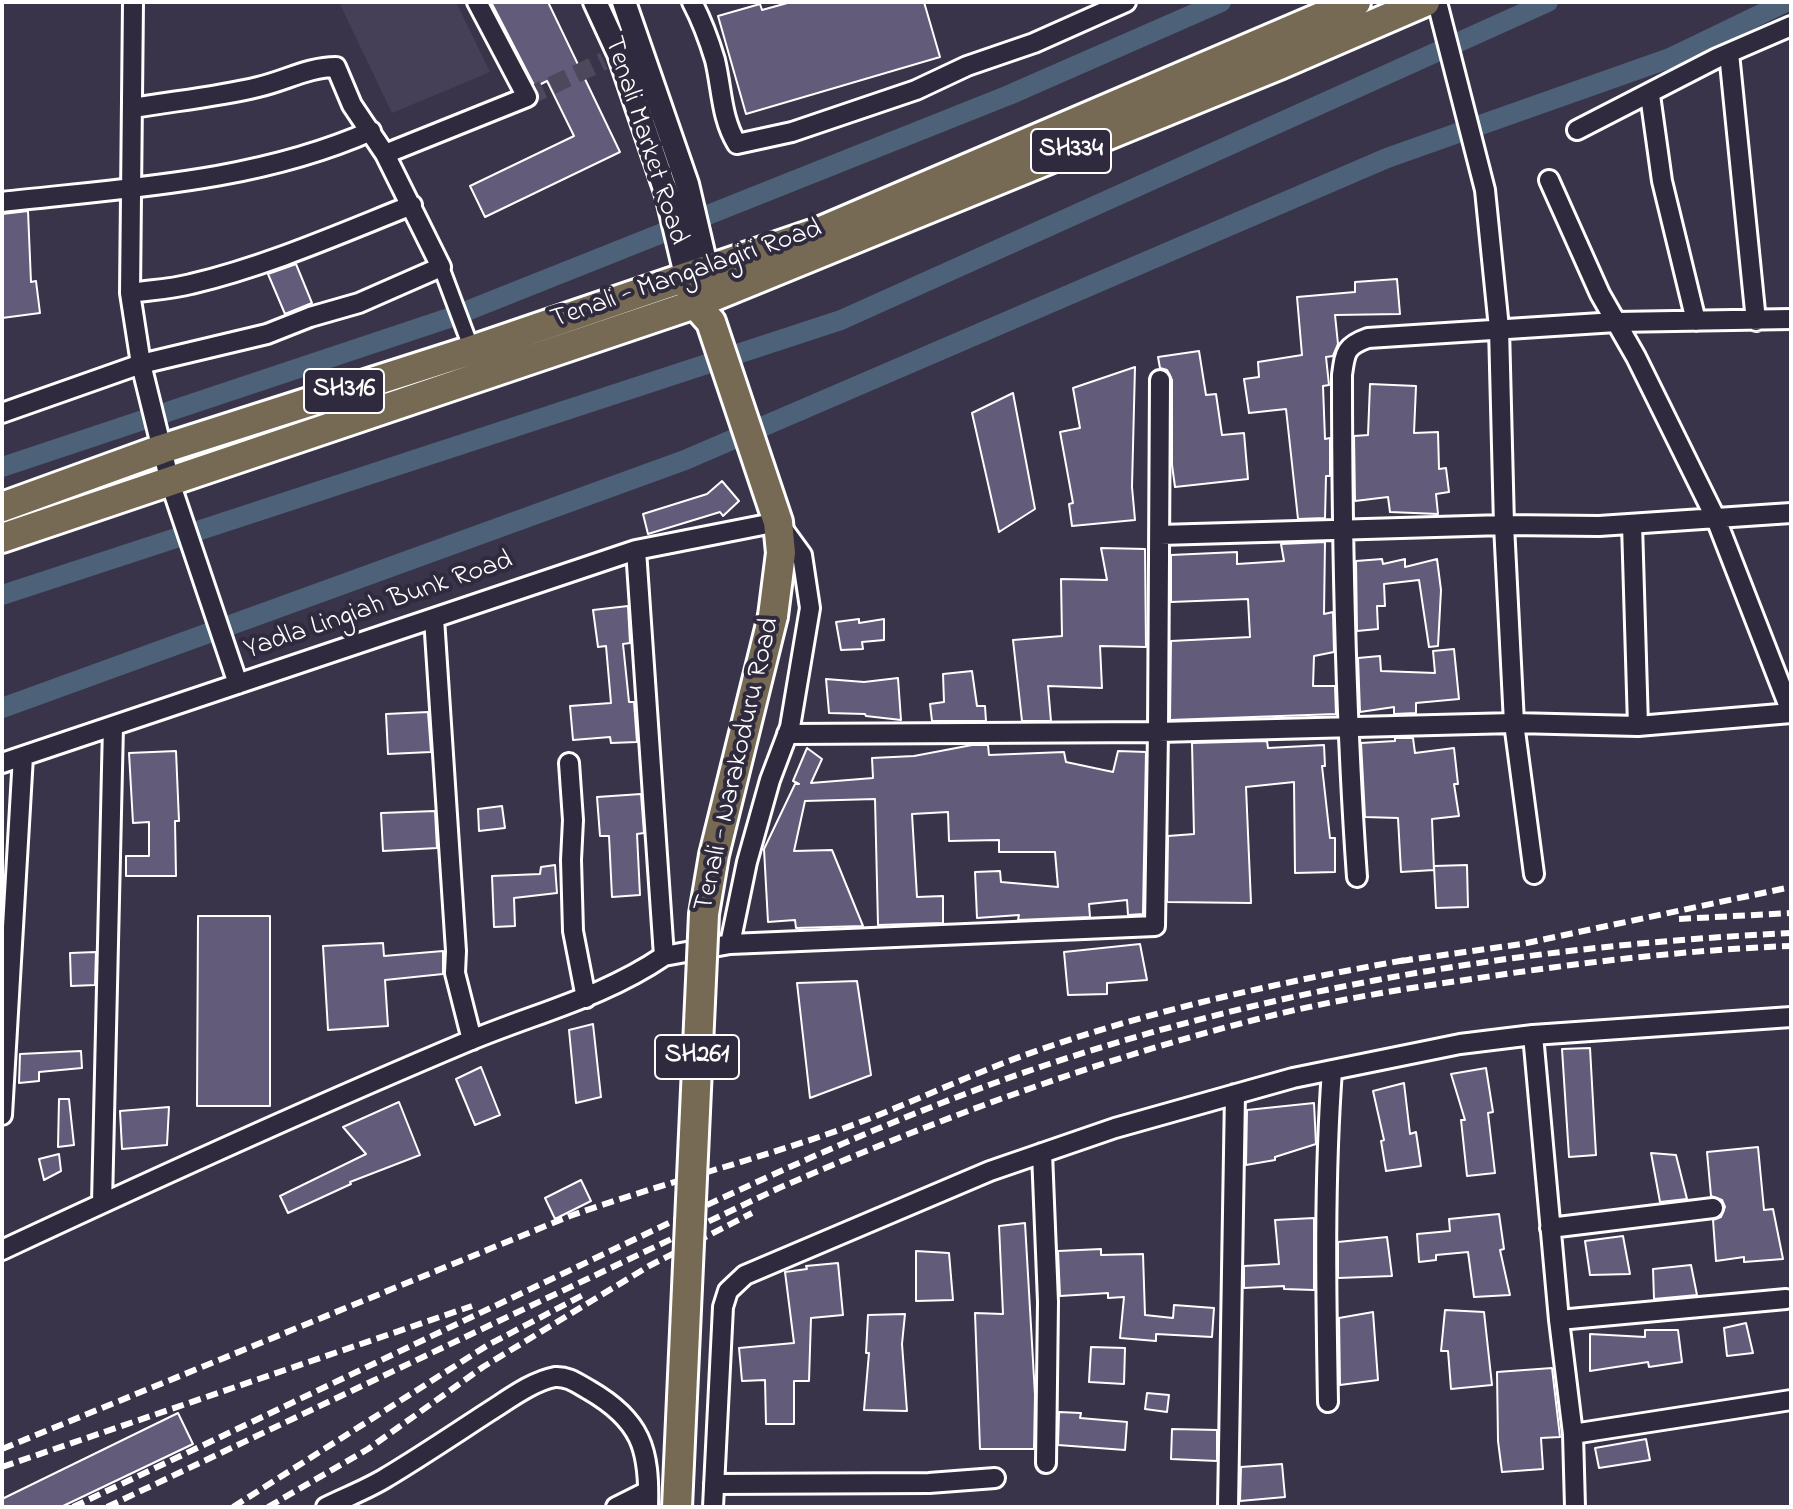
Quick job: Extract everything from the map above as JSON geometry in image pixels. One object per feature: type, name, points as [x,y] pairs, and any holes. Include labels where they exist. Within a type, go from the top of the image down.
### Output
[{"type":"main road","name":"SH334","points":[[877,219],[1356,2]]},
{"type":"main road","name":"SH334","points":[[700,282],[877,219],[1435,8]]},
{"type":"main road","name":"Tenali - Mangalagiri Road","points":[[2,507],[160,440],[468,339],[700,282]]},
{"type":"main road","name":"Tenali - Mangalagiri Road","points":[[2,538],[174,492],[700,282]]},
{"type":"main road","name":"Tenali - Narakoduru Road","points":[[677,1507],[704,914],[714,855],[773,616],[781,553],[773,510],[700,282]]},
{"type":"street","points":[[133,2],[130,293],[143,373],[174,492],[238,684]]},
{"type":"street","points":[[385,154],[527,97],[477,2]]},
{"type":"street","name":"Tenali Market Road","points":[[595,2],[612,57],[677,189]]},
{"type":"street","points":[[692,2],[703,22],[715,61],[727,128],[737,144],[792,132],[916,90],[967,66],[1034,43],[1126,2]]},
{"type":"street","name":"Tenali Market Road","points":[[629,3],[700,282]]},
{"type":"street","points":[[1435,8],[1485,190],[1499,328],[1504,525],[1514,723],[1534,874]]},
{"type":"street","points":[[1577,130],[1729,53],[1791,26]]},
{"type":"street","points":[[612,57],[640,45]]},
{"type":"street","points":[[1729,53],[1756,321]]},
{"type":"street","points":[[133,108],[224,94],[285,81],[316,67],[336,67],[352,105],[385,154],[412,205],[468,339]]},
{"type":"street","points":[[1650,95],[1662,181],[1696,321]]},
{"type":"street","points":[[2,202],[131,187],[288,162],[329,150],[371,131]]},
{"type":"street","points":[[787,734],[1158,732],[1514,723],[1638,726],[1791,712],[1716,519],[1600,294],[1549,180]]},
{"type":"street","points":[[130,293],[189,285],[240,271],[412,205]]},
{"type":"street","points":[[2,413],[267,334],[443,273]]},
{"type":"street","points":[[1357,877],[1347,727],[1342,528],[1342,375],[1345,353],[1354,343],[1368,338],[1499,328],[1791,319]]},
{"type":"street","points":[[2,1250],[472,1040],[586,998],[633,977],[664,956],[730,944],[1155,926],[1160,380]]},
{"type":"street","points":[[730,944],[747,862],[770,780],[787,734],[810,608],[802,555],[773,510]]},
{"type":"street","name":"Yadla Lingiah Bunk Road","points":[[2,763],[636,550],[773,510]]},
{"type":"street","points":[[1160,535],[1342,528],[1632,524],[1791,513]]},
{"type":"street","points":[[1632,524],[1638,726]]},
{"type":"street","points":[[636,550],[664,956]]},
{"type":"street","points":[[434,618],[455,973],[472,1040]]},
{"type":"street","points":[[102,1203],[113,726]]},
{"type":"street","points":[[2,1115],[23,756]]},
{"type":"street","points":[[569,763],[573,820],[573,931],[586,998]]},
{"type":"street","points":[[713,1507],[723,1307],[728,1291],[745,1275],[990,1171],[1115,1128],[1332,1070],[1460,1044],[1533,1035],[1791,1017]]},
{"type":"street","points":[[1533,1035],[1559,1320],[1573,1434],[1575,1507]]},
{"type":"street","points":[[1328,1402],[1325,1245],[1332,1070]]},
{"type":"street","points":[[1228,1507],[1235,1094]]},
{"type":"street","points":[[1042,1153],[1048,1302],[1046,1463]]},
{"type":"street","points":[[1550,1228],[1713,1208]]},
{"type":"street","points":[[1559,1320],[1786,1299]]},
{"type":"street","points":[[326,1507],[384,1479],[521,1392],[549,1379],[569,1378],[615,1408],[637,1431],[642,1443],[648,1499],[616,1507]]},
{"type":"street","points":[[1573,1434],[1791,1400]]},
{"type":"street","points":[[714,1484],[929,1483],[995,1478]]},
{"type":"shaded area","points":[[339,2],[456,2],[490,72],[392,113]]},
{"type":"building","points":[[491,2],[548,2],[620,152],[485,217],[470,186],[574,136],[547,81],[535,87]]},
{"type":"building","points":[[791,2],[924,2],[940,57],[746,114],[718,16],[760,4],[762,10]]},
{"type":"building","points":[[28,211],[31,282],[36,281],[40,313],[2,318],[2,214]]},
{"type":"building","points":[[296,264],[312,303],[285,314],[268,274]]},
{"type":"building","points":[[1397,279],[1400,314],[1335,315],[1338,344],[1333,356],[1326,357],[1329,385],[1323,386],[1325,439],[1330,438],[1325,518],[1298,519],[1286,409],[1249,413],[1244,379],[1259,377],[1258,362],[1302,355],[1297,297],[1355,292],[1355,282]]},
{"type":"building","points":[[1199,351],[1206,395],[1216,394],[1222,435],[1244,433],[1248,479],[1175,487],[1172,380],[1167,370],[1160,368],[1158,357]]},
{"type":"building","points":[[1135,367],[1132,487],[1135,520],[1072,526],[1069,504],[1073,503],[1060,432],[1080,428],[1073,388]]},
{"type":"building","points":[[1370,384],[1416,386],[1414,433],[1438,432],[1439,469],[1446,468],[1449,492],[1436,494],[1438,514],[1390,512],[1388,497],[1355,501],[1354,436],[1368,435]]},
{"type":"building","points":[[1013,393],[1035,509],[999,532],[972,413]]},
{"type":"building","points":[[722,481],[739,501],[723,516],[720,512],[648,534],[643,514],[707,494]]},
{"type":"building","points":[[1325,542],[1324,614],[1333,612],[1334,652],[1314,656],[1313,686],[1335,686],[1336,714],[1170,720],[1171,641],[1250,637],[1248,599],[1171,602],[1171,555],[1237,552],[1237,564],[1284,561],[1281,544]]},
{"type":"building","points":[[1101,548],[1145,549],[1146,647],[1100,646],[1102,688],[1048,686],[1051,721],[1022,721],[1013,640],[1062,636],[1061,579],[1107,580]]},
{"type":"building","points":[[1382,559],[1383,564],[1405,559],[1405,567],[1437,559],[1441,590],[1438,646],[1429,647],[1419,580],[1384,584],[1385,606],[1377,606],[1378,629],[1357,631],[1356,561]]},
{"type":"building","points":[[628,606],[630,643],[623,644],[629,702],[634,702],[637,742],[611,743],[610,737],[573,740],[570,706],[611,703],[606,646],[598,647],[593,610]]},
{"type":"building","points":[[859,619],[859,623],[884,619],[884,640],[862,642],[863,649],[841,650],[836,622]]},
{"type":"building","points":[[1454,649],[1459,699],[1416,703],[1416,713],[1394,714],[1394,707],[1360,712],[1358,658],[1380,656],[1381,671],[1435,673],[1433,651]]},
{"type":"building","points":[[972,671],[977,706],[985,706],[986,721],[932,721],[930,704],[944,702],[943,674]]},
{"type":"building","points":[[898,678],[901,720],[865,714],[829,713],[826,679],[864,682]]},
{"type":"building","points":[[428,712],[431,752],[388,754],[386,714]]},
{"type":"building","points":[[1395,738],[1413,738],[1415,753],[1454,748],[1458,784],[1454,784],[1459,816],[1432,819],[1434,870],[1401,872],[1398,818],[1365,817],[1361,743],[1395,741]]},
{"type":"building","points":[[1267,741],[1268,748],[1324,745],[1325,766],[1322,766],[1330,838],[1335,838],[1335,872],[1295,873],[1294,782],[1246,787],[1251,903],[1167,902],[1168,836],[1194,834],[1192,743]]},
{"type":"building","points":[[988,745],[989,755],[1064,752],[1066,762],[1113,772],[1118,751],[1146,752],[1143,914],[1128,915],[1127,900],[1089,904],[1090,917],[1018,920],[1019,915],[977,918],[975,872],[1000,871],[1001,882],[1058,887],[1055,852],[999,852],[999,840],[949,841],[948,812],[912,814],[917,897],[943,896],[943,923],[878,925],[875,799],[805,801],[794,851],[832,850],[863,926],[796,928],[795,920],[768,922],[764,849],[795,784],[799,784],[793,781],[807,748],[822,759],[811,783],[873,778],[872,758],[914,756]]},
{"type":"building","points":[[176,751],[179,821],[175,821],[176,876],[126,876],[126,856],[149,856],[149,822],[133,823],[129,753]]},
{"type":"building","points":[[641,794],[644,833],[637,834],[640,895],[612,897],[609,836],[600,836],[597,797]]},
{"type":"building","points":[[502,806],[505,828],[479,831],[478,809]]},
{"type":"building","points":[[435,811],[437,848],[383,851],[381,813]]},
{"type":"building","points":[[555,865],[557,893],[514,898],[515,926],[494,927],[492,876],[540,874],[541,867]]},
{"type":"building","points":[[1467,865],[1468,907],[1436,908],[1434,866]]},
{"type":"building","points":[[198,916],[270,916],[270,1106],[197,1106]]},
{"type":"building","points":[[383,943],[384,956],[443,951],[443,974],[385,980],[388,1026],[328,1030],[323,946]]},
{"type":"building","points":[[1140,944],[1147,980],[1107,983],[1107,994],[1068,995],[1064,952]]},
{"type":"building","points":[[96,952],[95,985],[71,986],[70,953]]},
{"type":"building","points":[[857,981],[871,1075],[810,1098],[797,983]]},
{"type":"building","points":[[593,1024],[601,1097],[576,1103],[569,1030]]},
{"type":"building","points":[[1590,1048],[1596,1155],[1569,1157],[1562,1049]]},
{"type":"building","points":[[81,1051],[82,1068],[39,1072],[39,1081],[19,1083],[20,1054]]},
{"type":"building","points":[[481,1067],[500,1115],[475,1125],[456,1079]]},
{"type":"building","points":[[1486,1068],[1493,1112],[1488,1113],[1495,1173],[1467,1176],[1461,1120],[1465,1120],[1451,1074]]},
{"type":"building","points":[[1404,1083],[1410,1134],[1416,1132],[1421,1166],[1386,1171],[1381,1141],[1384,1140],[1373,1091]]},
{"type":"building","points":[[59,1099],[69,1099],[74,1145],[58,1147]]},
{"type":"building","points":[[399,1102],[420,1155],[350,1182],[288,1213],[280,1196],[366,1154],[343,1127]]},
{"type":"building","points":[[1314,1103],[1316,1144],[1275,1157],[1275,1160],[1246,1165],[1247,1110]]},
{"type":"building","points":[[169,1107],[167,1145],[122,1149],[120,1111]]},
{"type":"building","points":[[1758,1147],[1764,1210],[1773,1209],[1783,1259],[1744,1262],[1744,1257],[1716,1261],[1713,1220],[1721,1217],[1725,1207],[1722,1200],[1711,1196],[1707,1152]]},
{"type":"building","points":[[1651,1153],[1676,1155],[1687,1199],[1660,1202]]},
{"type":"building","points":[[59,1154],[61,1171],[44,1180],[39,1159]]},
{"type":"building","points":[[581,1180],[591,1201],[555,1219],[545,1198]]},
{"type":"building","points":[[1499,1214],[1504,1249],[1500,1250],[1510,1295],[1474,1297],[1468,1252],[1436,1255],[1436,1260],[1419,1262],[1417,1234],[1450,1231],[1449,1219]]},
{"type":"building","points":[[1314,1218],[1314,1290],[1284,1289],[1284,1286],[1244,1288],[1244,1266],[1279,1264],[1275,1220]]},
{"type":"building","points":[[1025,1223],[1035,1395],[1034,1449],[980,1449],[975,1313],[1003,1314],[999,1226]]},
{"type":"building","points":[[1623,1236],[1630,1274],[1590,1275],[1585,1241]]},
{"type":"building","points":[[1387,1237],[1392,1276],[1338,1278],[1338,1242]]},
{"type":"building","points":[[1101,1249],[1101,1255],[1143,1254],[1145,1315],[1173,1318],[1174,1305],[1214,1308],[1212,1337],[1156,1334],[1156,1341],[1120,1338],[1124,1297],[1108,1298],[1108,1293],[1060,1296],[1058,1251]]},
{"type":"building","points":[[916,1251],[949,1253],[953,1300],[916,1301]]},
{"type":"building","points":[[838,1263],[843,1315],[811,1318],[809,1381],[794,1381],[794,1424],[766,1424],[765,1380],[742,1381],[739,1348],[794,1343],[785,1272]]},
{"type":"building","points":[[1691,1265],[1697,1295],[1654,1299],[1653,1269]]},
{"type":"building","points":[[1445,1310],[1484,1312],[1492,1385],[1451,1389],[1448,1351],[1441,1351]]},
{"type":"building","points":[[1373,1312],[1378,1380],[1340,1385],[1339,1318]]},
{"type":"building","points":[[905,1314],[902,1344],[907,1411],[864,1410],[869,1353],[866,1353],[868,1315]]},
{"type":"building","points":[[1746,1323],[1753,1353],[1727,1356],[1724,1328]]},
{"type":"building","points":[[1645,1330],[1678,1330],[1682,1362],[1649,1367],[1648,1362],[1590,1371],[1590,1334],[1645,1337]]},
{"type":"building","points":[[1091,1347],[1125,1348],[1124,1384],[1089,1382]]},
{"type":"building","points":[[1552,1368],[1560,1437],[1541,1438],[1543,1469],[1502,1472],[1498,1441],[1497,1372]]},
{"type":"building","points":[[1147,1393],[1169,1395],[1167,1412],[1145,1409]]},
{"type":"building","points":[[1059,1412],[1081,1413],[1080,1418],[1127,1422],[1125,1450],[1058,1445]]},
{"type":"building","points":[[178,1413],[193,1444],[61,1507],[2,1507],[2,1499]]},
{"type":"building","points":[[1172,1429],[1217,1430],[1217,1461],[1171,1459]]},
{"type":"building","points":[[1646,1439],[1650,1460],[1599,1468],[1595,1448]]},
{"type":"building","points":[[1282,1464],[1285,1497],[1240,1501],[1241,1467]]},
{"type":"waterway","points":[[2,467],[449,318],[1009,95],[1221,2]]},
{"type":"waterway","points":[[2,595],[841,320],[1548,2]]},
{"type":"waterway","points":[[2,708],[685,460],[1387,158],[1670,58],[1786,2]]},
{"type":"tunnel","points":[[527,97],[604,61]]},
{"type":"railway","points":[[1401,961],[1522,944],[1791,887]]},
{"type":"railway","points":[[1679,919],[1791,913]]},
{"type":"railway","points":[[73,1507],[750,1185],[924,1110],[1043,1066],[1226,1013],[1319,991],[1412,974],[1601,947],[1791,933]]},
{"type":"railway","points":[[107,1507],[779,1188],[896,1139],[1075,1073],[1258,1019],[1365,996],[1591,963],[1791,946]]},
{"type":"railway","points":[[2,1449],[570,1216],[842,1129],[1039,1050],[1130,1021],[1223,997],[1411,959]]},
{"type":"railway","points":[[268,1507],[368,1449],[483,1367],[649,1266],[752,1213]]},
{"type":"railway","points":[[233,1507],[488,1345],[583,1295]]},
{"type":"railway","points":[[2,1467],[472,1306]]}]
